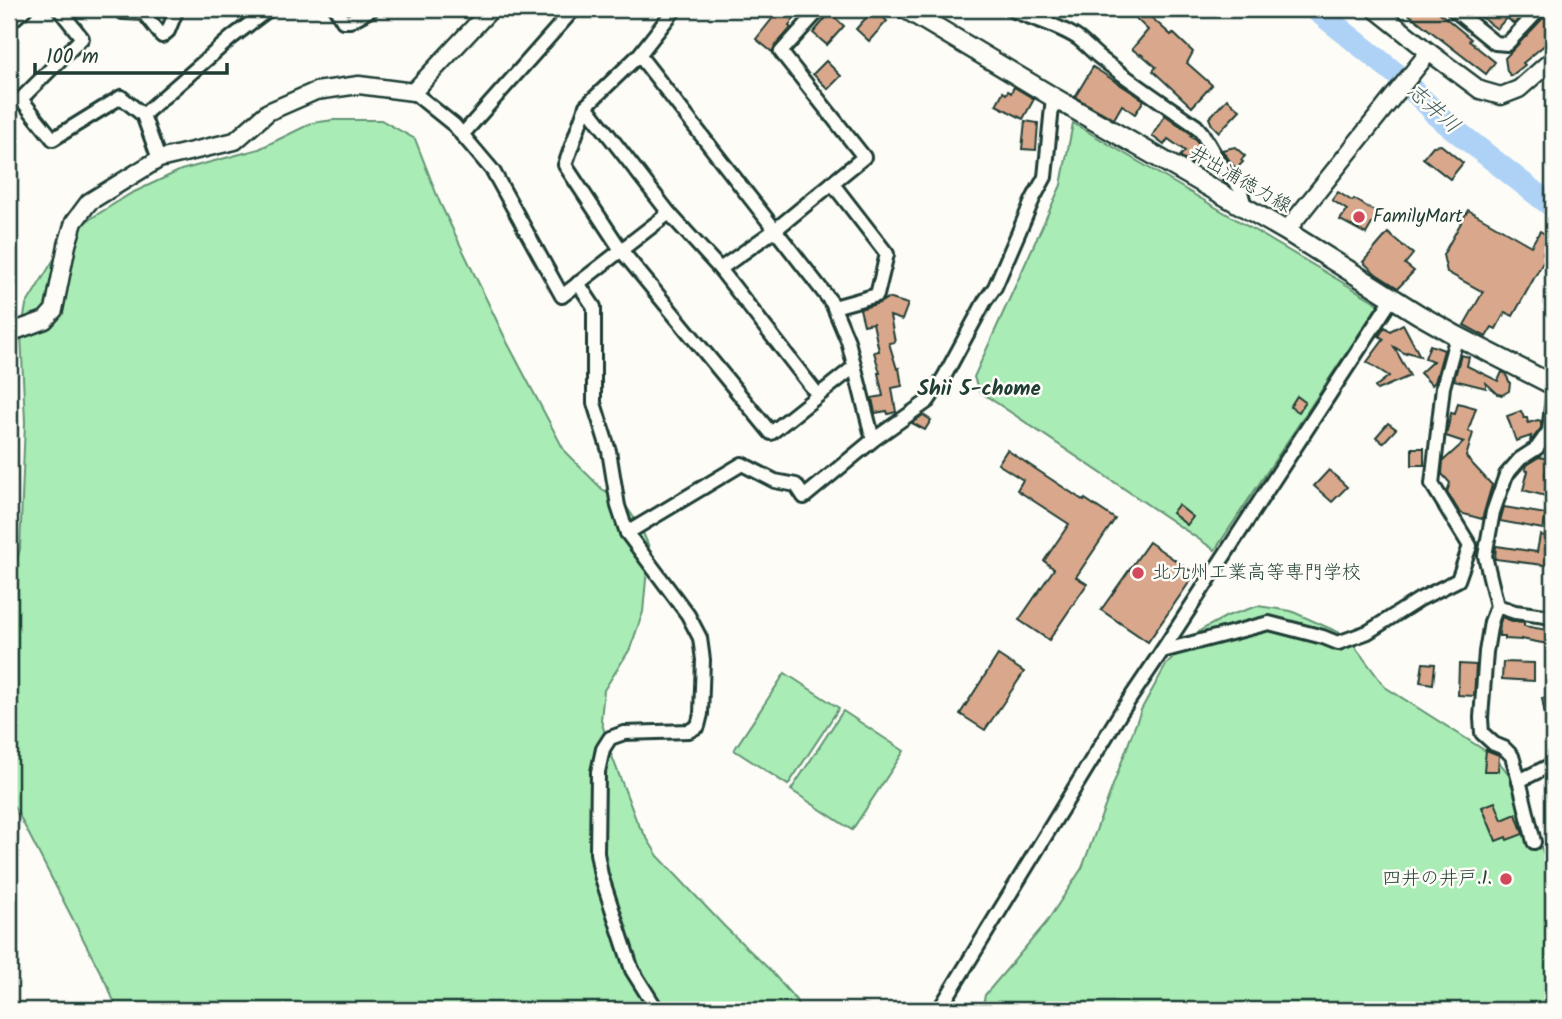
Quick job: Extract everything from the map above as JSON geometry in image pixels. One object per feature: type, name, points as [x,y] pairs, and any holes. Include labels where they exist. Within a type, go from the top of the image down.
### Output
[{"type":"main road","name":"井出浦徳力線","points":[[906,9],[1286,231],[1418,314],[1553,385]]},
{"type":"street","points":[[9,23],[25,9]]},
{"type":"street","points":[[59,9],[82,38],[21,99],[53,139],[121,97],[143,115],[159,159]]},
{"type":"street","points":[[121,9],[123,12],[144,13],[162,36],[168,31],[177,9]]},
{"type":"street","points":[[143,115],[231,38],[269,9]]},
{"type":"street","points":[[336,9],[343,21],[350,21],[372,9]]},
{"type":"street","points":[[413,92],[491,9]]},
{"type":"street","points":[[462,135],[575,9]]},
{"type":"street","points":[[720,269],[775,230],[864,157],[780,52],[820,9]]},
{"type":"street","points":[[1010,9],[1037,18],[1078,39],[1196,126],[1240,188],[1245,207]]},
{"type":"street","points":[[1375,9],[1480,90],[1501,96],[1518,89],[1553,59]]},
{"type":"street","points":[[1452,9],[1495,43],[1507,44],[1540,9]]},
{"type":"street","points":[[667,11],[639,55],[586,106],[565,164],[621,250],[771,433],[854,367]]},
{"type":"street","points":[[1286,231],[1429,52]]},
{"type":"street","points":[[639,55],[834,307],[848,341],[873,440]]},
{"type":"street","points":[[9,333],[45,320],[54,310],[74,222],[89,202],[159,159],[235,141],[268,112],[316,91],[359,85],[413,92],[454,125],[493,171],[562,296],[669,213]]},
{"type":"street","points":[[627,533],[743,464],[775,481],[796,485],[804,497],[873,440],[928,401],[995,287],[1045,177],[1053,96]]},
{"type":"street","points":[[586,106],[669,213],[720,269],[818,395]]},
{"type":"street","points":[[832,183],[887,254],[877,295],[834,307]]},
{"type":"street","points":[[578,283],[594,307],[594,403],[609,451],[618,506],[627,533],[688,615],[700,638],[703,660],[701,715],[698,726],[689,731],[624,733],[610,737],[603,749],[598,772],[597,853],[601,875],[632,970],[657,1010]]},
{"type":"street","points":[[939,1010],[1121,712],[1393,297]]},
{"type":"street","points":[[1162,651],[1269,623],[1338,643],[1368,632],[1420,599],[1458,580],[1470,545],[1432,484],[1443,387],[1457,336]]},
{"type":"street","points":[[1534,842],[1512,756],[1482,733],[1486,652],[1491,622],[1497,606],[1485,556],[1493,512],[1506,475],[1520,459],[1537,448],[1549,431],[1553,398]]},
{"type":"street","points":[[1497,606],[1553,617]]},
{"type":"street","points":[[1520,781],[1553,764]]},
{"type":"green space","points":[[381,120],[415,139],[440,203],[507,342],[565,452],[602,489],[623,502],[641,528],[649,547],[643,612],[630,649],[604,690],[601,720],[610,751],[637,822],[658,856],[769,969],[796,1000],[801,1010],[117,1010],[109,989],[9,800],[9,588],[20,549],[25,422],[21,333],[26,305],[56,256],[79,226],[130,194],[181,170],[259,149],[312,123]]},
{"type":"green space","points":[[1073,123],[1379,304],[1215,550],[979,391],[974,377],[1061,185]]},
{"type":"green space","points":[[1258,606],[1291,611],[1347,636],[1385,687],[1495,757],[1511,777],[1553,875],[1553,1010],[982,1010],[985,995],[1046,923],[1082,868],[1141,710],[1166,665],[1201,630],[1227,616]]},
{"type":"green space","points":[[785,673],[839,708],[788,785],[734,750]]},
{"type":"green space","points":[[843,711],[904,751],[852,830],[791,790]]},
{"type":"building","points":[[780,9],[800,9],[789,26],[791,28],[772,52],[756,39]]},
{"type":"building","points":[[874,9],[887,21],[869,41],[856,29]]},
{"type":"building","points":[[1126,9],[1142,9],[1193,52],[1187,63],[1212,85],[1192,107],[1153,71],[1156,67],[1132,49],[1148,30]]},
{"type":"building","points":[[1402,9],[1435,9],[1495,62],[1486,74]]},
{"type":"building","points":[[1471,9],[1499,9],[1508,16],[1497,29]]},
{"type":"building","points":[[1515,9],[1522,15],[1514,24],[1507,18]]},
{"type":"building","points":[[830,13],[844,26],[827,45],[813,33]]},
{"type":"building","points":[[1547,14],[1553,20],[1553,38],[1511,76],[1507,71],[1505,58]]},
{"type":"building","points":[[826,61],[841,76],[828,89],[813,74]]},
{"type":"building","points":[[1093,67],[1144,100],[1135,114],[1122,105],[1114,119],[1075,97]]},
{"type":"building","points":[[1014,87],[1034,99],[1023,119],[996,105],[1003,92],[1011,93]]},
{"type":"building","points":[[1227,99],[1240,110],[1219,132],[1209,118]]},
{"type":"building","points":[[1165,115],[1196,140],[1202,151],[1192,164],[1180,156],[1185,151],[1168,139],[1164,145],[1152,136]]},
{"type":"building","points":[[1025,121],[1038,123],[1036,150],[1022,149]]},
{"type":"building","points":[[1441,145],[1463,163],[1450,179],[1423,158],[1433,146]]},
{"type":"building","points":[[1235,147],[1245,156],[1236,169],[1222,150]]},
{"type":"building","name":"FamilyMart","points":[[1338,192],[1378,213],[1366,234],[1340,220],[1347,210],[1332,200]]},
{"type":"building","points":[[1468,210],[1531,246],[1540,231],[1552,238],[1543,253],[1547,255],[1513,316],[1505,312],[1496,329],[1492,327],[1486,337],[1464,325],[1483,292],[1447,272],[1443,255]]},
{"type":"building","points":[[1388,233],[1413,254],[1405,264],[1414,271],[1398,288],[1363,262]]},
{"type":"building","points":[[888,298],[908,304],[902,320],[890,316],[895,342],[889,343],[897,369],[899,368],[902,386],[892,388],[896,412],[888,414],[887,411],[875,413],[872,398],[883,396],[874,352],[879,351],[873,323],[864,325],[860,309]]},
{"type":"building","points":[[1403,324],[1420,356],[1407,352],[1406,354],[1394,347],[1410,376],[1377,390],[1375,387],[1389,376],[1367,362],[1384,339],[1379,336],[1385,327],[1390,331]]},
{"type":"building","points":[[1430,345],[1444,350],[1432,385],[1420,373],[1433,361],[1425,358]]},
{"type":"building","points":[[1461,355],[1469,357],[1467,366],[1498,381],[1502,372],[1505,373],[1510,383],[1509,391],[1502,395],[1486,383],[1486,388],[1454,380]]},
{"type":"building","points":[[1297,396],[1305,402],[1299,412],[1290,407]]},
{"type":"building","points":[[1458,403],[1476,408],[1468,431],[1473,433],[1466,457],[1492,485],[1482,519],[1460,513],[1447,492],[1450,483],[1442,474],[1443,461],[1464,442],[1446,436],[1451,413],[1455,414]]},
{"type":"building","points":[[1521,411],[1528,423],[1541,421],[1541,428],[1530,442],[1531,436],[1516,441],[1507,416]]},
{"type":"building","points":[[923,415],[931,420],[925,430],[912,423]]},
{"type":"building","points":[[1388,423],[1396,429],[1383,443],[1376,437]]},
{"type":"building","points":[[1412,448],[1424,448],[1424,465],[1412,465]]},
{"type":"building","points":[[1007,450],[1115,519],[1076,577],[1087,584],[1049,640],[1019,620],[1054,569],[1044,561],[1069,524],[1017,490],[1023,480],[998,464]]},
{"type":"building","points":[[1539,457],[1548,459],[1545,475],[1553,481],[1553,498],[1523,490],[1528,471],[1525,470],[1526,465]]},
{"type":"building","points":[[1329,470],[1347,487],[1332,502],[1314,486]]},
{"type":"building","points":[[1178,505],[1193,517],[1187,525],[1172,513]]},
{"type":"building","points":[[1504,507],[1546,514],[1543,529],[1500,521]]},
{"type":"building","points":[[1540,535],[1553,537],[1551,566],[1495,559],[1496,546],[1537,552]]},
{"type":"building","points":[[1149,542],[1195,574],[1148,642],[1101,610]]},
{"type":"building","points":[[1502,617],[1524,622],[1524,626],[1553,631],[1553,645],[1499,636]]},
{"type":"building","points":[[998,655],[1024,672],[985,730],[960,714]]},
{"type":"building","points":[[1503,662],[1534,663],[1534,681],[1502,679]]},
{"type":"building","points":[[1423,663],[1435,664],[1433,684],[1420,682]]},
{"type":"building","points":[[1459,664],[1476,665],[1474,696],[1458,695]]},
{"type":"building","points":[[1553,696],[1553,730],[1548,731],[1542,698]]},
{"type":"building","points":[[1486,750],[1499,755],[1498,771],[1484,771]]},
{"type":"building","points":[[1495,802],[1502,820],[1516,814],[1523,834],[1496,841],[1482,807]]},
{"type":"waterway","name":"志井川","points":[[1315,9],[1395,73],[1436,115],[1553,207]]},
{"type":"place","name":"FamilyMart","points":[[1359,217]]},
{"type":"place","name":"北九州工業高等専門学校","points":[[1138,573]]},
{"type":"place","name":"四井の井戸.1.","points":[[1506,879]]},
{"type":"district","name":"Shii 5-chome","points":[[979,389]]}]
